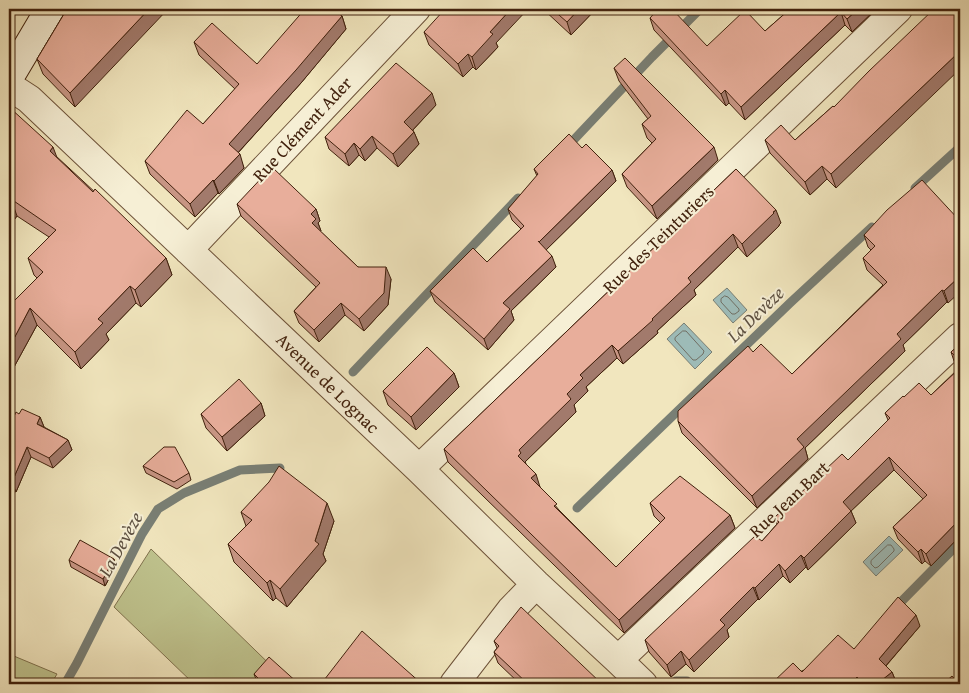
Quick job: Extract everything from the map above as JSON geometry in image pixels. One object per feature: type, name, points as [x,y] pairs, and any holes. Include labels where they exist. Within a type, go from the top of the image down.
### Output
[{"type":"street","points":[[11,70],[50,9]]},
{"type":"street","name":"Rue Clément Ader","points":[[188,250],[416,9]]},
{"type":"street","name":"Rue des Teinturiers","points":[[419,469],[898,9]]},
{"type":"street","name":"Avenue de Lognac","points":[[11,70],[29,100],[643,684]]},
{"type":"street","name":"Rue Jean Bart","points":[[618,660],[960,337]]},
{"type":"street","points":[[454,684],[511,610],[536,584]]},
{"type":"green space","points":[[151,549],[290,684],[194,684],[114,607]]},
{"type":"green space","points":[[9,654],[57,674],[51,684],[9,684]]},
{"type":"water","points":[[727,288],[747,310],[733,323],[713,300]]},
{"type":"water","points":[[684,323],[712,352],[695,369],[667,339]]},
{"type":"water","points":[[889,536],[903,550],[876,576],[863,562]]},
{"type":"building","points":[[67,9],[149,9],[70,93],[37,59]]},
{"type":"building","points":[[305,9],[333,9],[342,16],[229,144],[240,154],[190,204],[145,161],[187,110],[203,124],[239,84],[194,42],[212,23],[257,64]]},
{"type":"building","points":[[445,9],[511,9],[490,32],[493,34],[472,57],[468,54],[458,64],[424,32]]},
{"type":"building","points":[[552,9],[579,9],[567,22]]},
{"type":"building","points":[[658,9],[672,9],[707,46],[745,10],[765,31],[790,9],[858,9],[847,19],[841,12],[741,107],[725,90],[721,94],[650,18]]},
{"type":"building","points":[[934,9],[960,9],[960,51],[831,174],[822,166],[805,182],[765,140],[781,125],[795,140],[834,107]]},
{"type":"building","points":[[625,58],[714,147],[652,206],[622,174],[656,139],[642,124],[651,116],[614,68]]},
{"type":"building","points":[[396,63],[432,93],[404,122],[414,132],[393,154],[372,136],[360,149],[354,143],[345,154],[325,137]]},
{"type":"building","points":[[9,107],[53,147],[50,151],[93,192],[95,189],[166,258],[135,290],[130,286],[98,319],[103,323],[75,352],[30,308],[9,348],[9,306],[43,272],[28,258],[56,230],[11,199],[9,202]]},
{"type":"building","points":[[569,134],[582,148],[586,144],[612,170],[538,241],[552,256],[503,303],[510,309],[484,339],[430,291],[473,248],[487,262],[524,226],[508,209],[538,174],[534,169]]},
{"type":"building","points":[[273,168],[316,209],[311,214],[316,219],[312,223],[358,267],[386,267],[384,293],[359,319],[341,303],[314,330],[294,311],[320,283],[237,204]]},
{"type":"building","points":[[736,169],[776,210],[774,213],[742,244],[733,234],[688,278],[691,282],[653,320],[618,351],[612,345],[580,375],[583,378],[567,394],[571,399],[519,450],[521,453],[518,456],[536,474],[531,478],[557,504],[554,506],[616,567],[665,518],[650,503],[680,476],[730,515],[619,620],[444,449]]},
{"type":"building","points":[[922,180],[960,221],[960,276],[944,291],[942,290],[897,334],[901,339],[797,439],[804,447],[752,496],[678,421],[678,411],[748,346],[753,352],[761,344],[792,374],[887,282],[863,258],[875,246],[864,235],[887,210]]},
{"type":"building","points":[[960,344],[960,361],[951,352]]},
{"type":"building","points":[[427,347],[454,373],[411,417],[383,391]]},
{"type":"building","points":[[960,368],[960,519],[926,554],[921,549],[918,552],[893,527],[927,495],[889,457],[843,502],[851,511],[804,558],[801,555],[785,571],[779,564],[720,620],[725,625],[689,660],[681,651],[667,665],[645,640],[755,536],[762,541],[779,522],[774,518],[842,454],[848,460],[890,418],[885,413],[903,396],[919,383],[931,395]]},
{"type":"building","points":[[239,379],[261,403],[222,437],[201,414]]},
{"type":"building","points":[[22,409],[40,417],[37,424],[68,440],[49,458],[27,447],[12,482],[9,480],[9,428],[16,412],[19,414]]},
{"type":"building","points":[[164,447],[175,447],[189,473],[174,482],[143,466]]},
{"type":"building","points":[[279,466],[327,503],[315,541],[319,544],[280,589],[270,580],[267,583],[228,544],[252,520],[241,512],[269,482]]},
{"type":"building","points":[[80,540],[114,559],[103,579],[69,560]]},
{"type":"building","points":[[898,597],[916,615],[879,659],[892,672],[877,684],[864,684],[857,677],[850,684],[771,684],[793,663],[802,672],[838,635],[854,649]]},
{"type":"building","points":[[521,607],[602,684],[528,684],[494,652],[499,646],[494,641]]},
{"type":"building","points":[[362,631],[422,684],[321,684]]},
{"type":"building","points":[[269,657],[299,684],[264,684],[254,674]]},
{"type":"building","points":[[952,676],[959,684],[943,684]]},
{"type":"waterway","points":[[567,147],[700,9]]},
{"type":"waterway","name":"La Devèze","points":[[915,188],[960,147]]},
{"type":"waterway","points":[[353,372],[518,198]]},
{"type":"waterway","name":"La Devèze","points":[[577,508],[790,303],[872,227]]},
{"type":"waterway","name":"La Devèze","points":[[65,684],[142,534],[158,509],[184,493],[240,470],[280,468]]},
{"type":"waterway","points":[[894,609],[960,542]]},
{"type":"waterway","points":[[676,681],[687,681],[690,684]]}]
